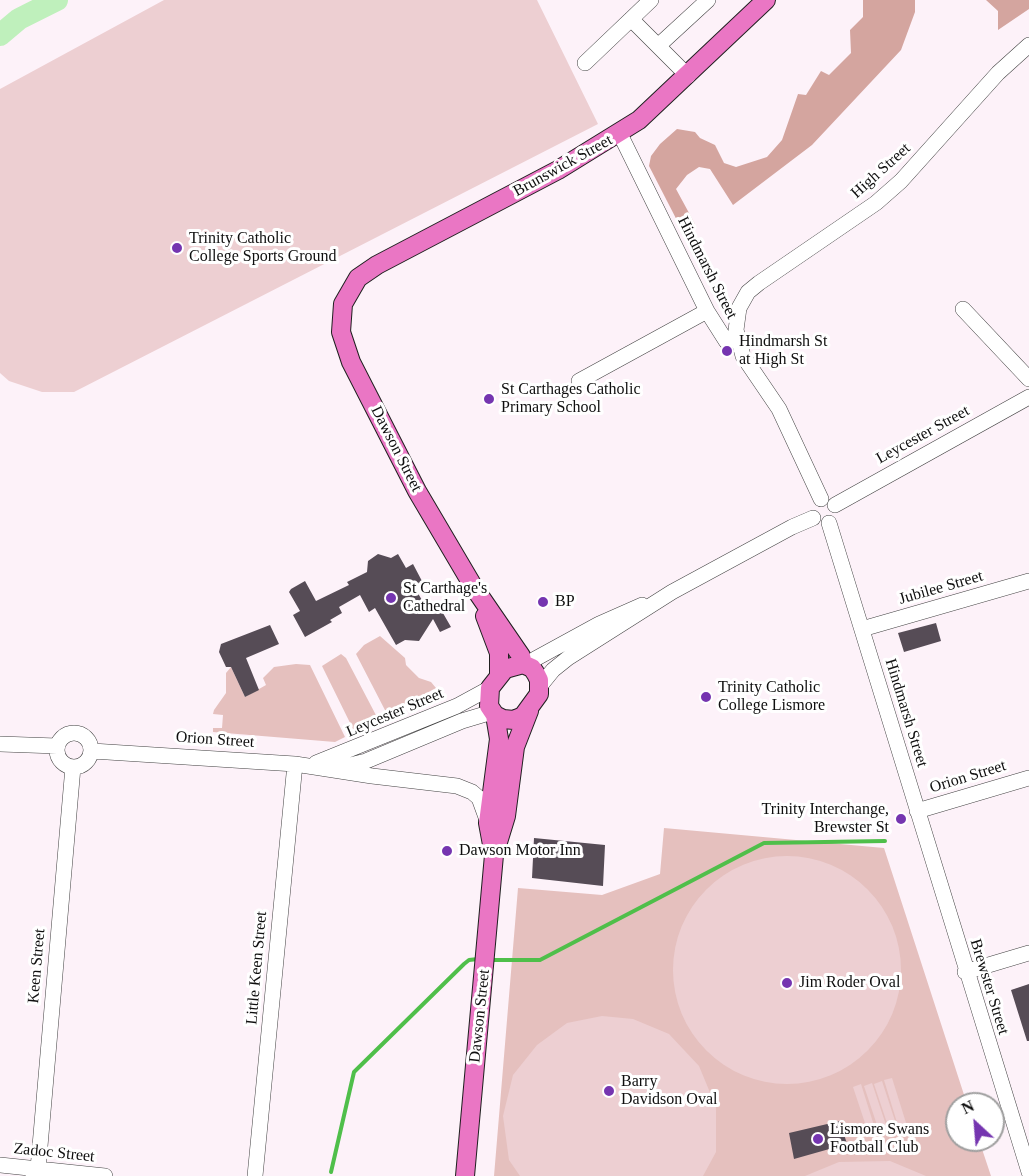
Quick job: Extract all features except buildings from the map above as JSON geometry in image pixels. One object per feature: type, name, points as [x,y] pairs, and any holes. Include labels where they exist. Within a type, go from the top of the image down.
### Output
[{"type":"main road","name":"Brunswick Street","points":[[343,304],[358,278],[377,265],[558,170],[620,134],[658,104],[766,0]]},
{"type":"main road","name":"Dawson Street","points":[[343,304],[340,317],[344,345],[417,491],[473,586],[525,665]]},
{"type":"main road","name":"Dawson Street","points":[[473,586],[499,652],[494,680]]},
{"type":"main road","points":[[525,665],[536,674],[540,686],[529,711],[514,720],[503,719],[494,713],[488,699],[494,680],[510,667],[525,665]]},
{"type":"main road","name":"Dawson Street","points":[[465,1176],[494,855],[506,816],[515,747],[529,711]]},
{"type":"main road","name":"Dawson Street","points":[[494,713],[499,739],[488,823],[494,855]]},
{"type":"street","points":[[585,63],[651,0]]},
{"type":"street","points":[[658,46],[708,0]]},
{"type":"street","points":[[631,19],[688,76]]},
{"type":"street","name":"High Street","points":[[737,339],[736,317],[748,292],[885,196],[925,156],[1013,56],[1029,45]]},
{"type":"street","name":"Hindmarsh Street","points":[[620,134],[707,311],[726,341],[737,339],[743,356],[779,409],[821,499]]},
{"type":"street","points":[[963,309],[1029,379]]},
{"type":"street","points":[[579,381],[707,311]]},
{"type":"street","name":"Leycester Street","points":[[835,506],[1029,397]]},
{"type":"street","points":[[821,499],[831,500],[836,513],[829,523],[822,524],[813,518],[812,508],[821,499]]},
{"type":"street","points":[[540,686],[553,669],[568,658],[672,592],[813,518]]},
{"type":"street","name":"Hindmarsh Street","points":[[829,523],[917,811]]},
{"type":"street","name":"Jubilee Street","points":[[862,629],[1029,581]]},
{"type":"street","points":[[525,665],[598,624],[672,592]]},
{"type":"street","name":"Leycester Street","points":[[303,764],[457,706],[494,680]]},
{"type":"street","name":"Orion Street","points":[[336,769],[366,761],[462,721],[494,713]]},
{"type":"street","points":[[76,732],[89,740],[92,751],[87,762],[73,767],[62,762],[57,746],[65,735],[76,732]]},
{"type":"street","points":[[0,744],[57,746]]},
{"type":"street","name":"Orion Street","points":[[92,751],[303,764],[372,776],[464,787],[478,798],[488,823]]},
{"type":"street","name":"Little Keen Street","points":[[255,1176],[303,764]]},
{"type":"street","name":"Keen Street","points":[[37,1174],[73,767]]},
{"type":"street","name":"Orion Street","points":[[917,811],[1029,778]]},
{"type":"street","name":"Brewster Street","points":[[917,811],[965,972],[1023,1134],[1029,1172]]},
{"type":"street","points":[[965,972],[1029,953]]},
{"type":"street","name":"Zadoc Street","points":[[0,1165],[37,1174],[105,1176]]},
{"type":"shaded area","name":"Trinity Catholic College Sports Ground","points":[[164,0],[537,0],[598,124],[74,392],[42,392],[9,381],[0,373],[0,89]]},
{"type":"shaded area","points":[[863,0],[915,0],[915,12],[901,50],[812,145],[733,205],[710,169],[699,167],[687,175],[676,189],[695,224],[684,234],[649,166],[651,156],[660,144],[677,129],[695,132],[700,138],[715,145],[724,163],[736,167],[767,157],[782,140],[798,94],[806,95],[821,71],[829,75],[851,53],[850,30],[863,17]]},
{"type":"shaded area","points":[[986,0],[1029,0],[1029,9],[998,30],[998,11]]},
{"type":"shaded area","points":[[380,636],[405,658],[406,665],[419,678],[431,682],[436,688],[387,714],[356,654],[364,645]]},
{"type":"shaded area","points":[[341,654],[346,658],[378,719],[354,731],[322,666]]},
{"type":"shaded area","points":[[310,665],[345,737],[335,742],[213,732],[213,728],[222,728],[223,715],[213,714],[226,693],[226,673],[231,667],[245,697],[266,685],[263,678],[274,667]]},
{"type":"shaded area","points":[[664,828],[884,848],[963,1092],[945,1092],[945,1152],[983,1152],[991,1176],[494,1176],[518,888],[602,895],[660,874]]},
{"type":"shaded area","name":"Jim Roder Oval","points":[[776,856],[798,856],[831,864],[868,889],[893,926],[901,959],[899,992],[893,1014],[868,1051],[831,1076],[798,1084],[776,1084],[743,1076],[706,1051],[681,1014],[673,981],[673,959],[681,926],[706,889],[743,864]]},
{"type":"shaded area","name":"Barry Davidson Oval","points":[[602,1016],[633,1019],[669,1034],[699,1066],[716,1107],[716,1152],[703,1176],[520,1176],[509,1160],[503,1116],[513,1075],[537,1045],[567,1023]]},
{"type":"shaded area","points":[[892,1078],[907,1126],[899,1129],[884,1080]]},
{"type":"shaded area","points":[[882,1081],[898,1130],[890,1132],[874,1084]]},
{"type":"shaded area","points":[[872,1083],[888,1131],[880,1134],[864,1086]]},
{"type":"shaded area","points":[[861,1084],[876,1132],[869,1135],[853,1087]]},
{"type":"shaded area","points":[[890,1161],[926,1176],[805,1176],[839,1162]]},
{"type":"waterway","points":[[0,35],[19,19],[57,0]]},
{"type":"waterway","points":[[488,960],[540,960],[764,843],[885,841]]},
{"type":"waterway","points":[[331,1172],[354,1072],[464,964],[469,960],[478,959]]},
{"type":"place","name":"Trinity Catholic College Sports Ground","points":[[177,248]]},
{"type":"place","name":"Hindmarsh St at High St","points":[[727,351]]},
{"type":"place","name":"St Carthages Catholic Primary School","points":[[489,399]]},
{"type":"place","name":"St Carthage's Cathedral","points":[[391,598]]},
{"type":"place","name":"BP","points":[[543,602]]},
{"type":"place","name":"Trinity Catholic College Lismore","points":[[706,697]]},
{"type":"place","name":"Trinity Interchange, Brewster St","points":[[901,819]]},
{"type":"place","name":"Dawson Motor Inn","points":[[447,851]]},
{"type":"place","name":"Jim Roder Oval","points":[[787,983]]},
{"type":"place","name":"Barry Davidson Oval","points":[[609,1091]]},
{"type":"place","name":"Lismore Swans Football Club","points":[[818,1139]]}]
